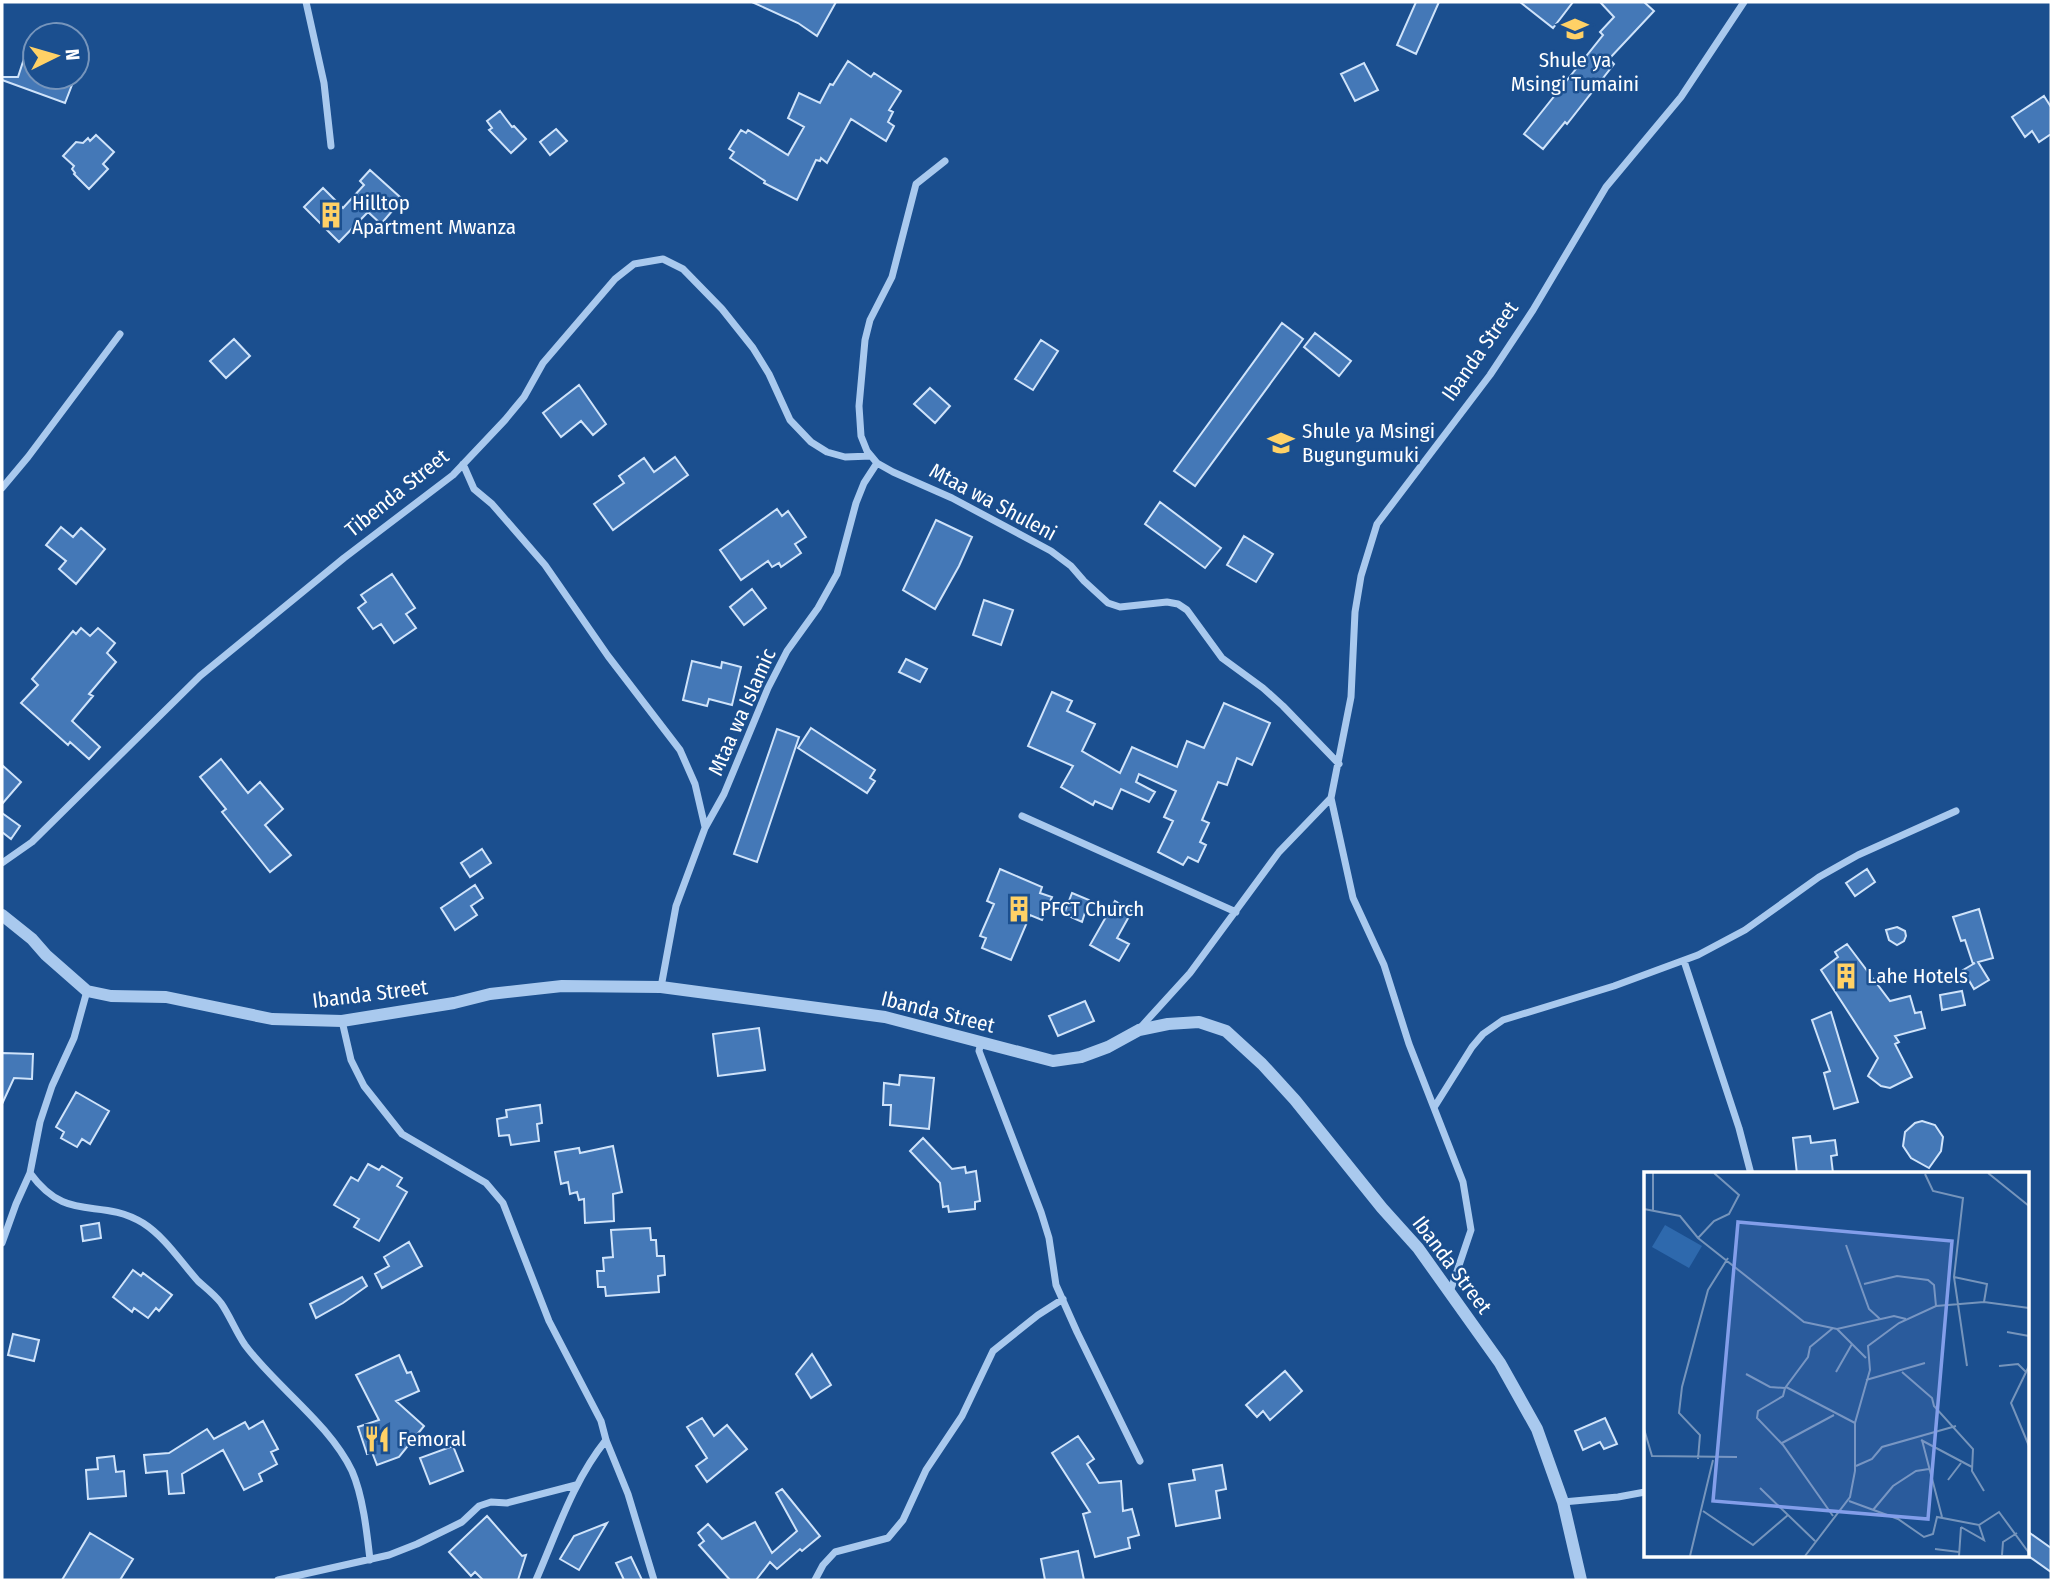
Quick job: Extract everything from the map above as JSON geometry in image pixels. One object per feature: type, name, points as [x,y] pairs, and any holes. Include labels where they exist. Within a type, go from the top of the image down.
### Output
[{"type":"street","points":[[306,2],[324,83],[331,146]]},
{"type":"street","name":"Ibanda Street","points":[[1331,798],[1351,697],[1359,588],[1377,524],[1489,376],[1533,310],[1606,187],[1681,97],[1744,2]]},
{"type":"street","points":[[874,459],[861,436],[859,406],[865,340],[870,320],[892,277],[916,184],[945,161]]},
{"type":"street","name":"Tibenda Street","points":[[2,863],[48,826],[200,676],[344,558],[453,475],[505,420],[524,397],[543,363],[615,279],[634,264],[663,259],[683,269],[722,309],[753,348],[769,374],[790,420],[811,442],[827,452],[845,457],[874,459]]},
{"type":"street","points":[[2,488],[120,334]]},
{"type":"street","name":"Mtaa wa Shuleni","points":[[874,459],[893,472],[952,498],[1051,551],[1071,565],[1108,603],[1120,607],[1167,602],[1178,604],[1187,610],[1223,658],[1283,706],[1339,764]]},
{"type":"street","name":"Mtaa wa Islamic","points":[[661,987],[676,906],[705,828],[724,794],[768,688],[787,651],[818,608],[837,574],[856,503],[874,459]]},
{"type":"street","points":[[463,464],[474,489],[492,504],[545,565],[608,656],[680,750],[695,784],[705,828]]},
{"type":"street","points":[[1139,1030],[1190,974],[1279,852],[1331,798]]},
{"type":"street","points":[[1331,798],[1353,898],[1384,965],[1409,1044],[1463,1182],[1471,1220],[1470,1236],[1450,1292]]},
{"type":"street","points":[[1434,1106],[1472,1047],[1483,1034],[1503,1020],[1684,961],[1731,939],[1819,877],[1858,855],[1955,811]]},
{"type":"street","points":[[1022,816],[1236,912]]},
{"type":"street","points":[[2,915],[32,939],[87,991],[74,1038],[52,1086],[40,1122],[30,1173],[2,1243]]},
{"type":"street","points":[[1684,961],[1739,1128],[1750,1172]]},
{"type":"street","name":"Ibanda Street","points":[[87,991],[111,996],[166,998],[272,1019],[342,1021],[454,1003],[490,994],[562,986],[661,987],[885,1017],[1053,1061],[1081,1057],[1108,1047],[1139,1030],[1168,1024],[1199,1022],[1226,1031],[1262,1064],[1295,1100],[1382,1208],[1418,1248],[1500,1363],[1536,1429],[1563,1502],[1581,1580]]},
{"type":"street","points":[[342,1021],[351,1060],[364,1086],[402,1134],[486,1183],[503,1203],[549,1321],[601,1421],[628,1494],[654,1580]]},
{"type":"street","points":[[981,1042],[979,1051],[1041,1212],[1049,1238],[1056,1285],[1140,1461]]},
{"type":"street","points":[[30,1173],[39,1186],[55,1199],[73,1207],[123,1214],[144,1224],[165,1242],[220,1303],[245,1345],[305,1410],[346,1462],[353,1474],[362,1510],[370,1560]]},
{"type":"street","points":[[815,1580],[823,1565],[835,1552],[888,1538],[903,1520],[926,1470],[961,1416],[993,1351],[1063,1299]]},
{"type":"street","points":[[536,1580],[576,1485],[589,1461],[606,1440]]},
{"type":"street","points":[[278,1580],[389,1555],[462,1521],[479,1506],[491,1502],[516,1501],[576,1485]]},
{"type":"street","points":[[1563,1502],[1644,1492]]},
{"type":"building","points":[[752,2],[836,2],[817,36],[798,23]]},
{"type":"building","points":[[1416,2],[1439,2],[1416,54],[1397,45]]},
{"type":"building","points":[[1520,2],[1573,2],[1553,28]]},
{"type":"building","points":[[1600,2],[1644,2],[1654,11],[1609,59],[1614,64],[1567,124],[1565,122],[1543,149],[1524,134],[1603,35],[1600,32],[1614,17]]},
{"type":"building","points":[[848,61],[871,77],[874,73],[901,91],[889,110],[893,112],[888,122],[894,126],[886,141],[851,119],[827,163],[821,158],[820,161],[816,160],[797,200],[764,183],[765,181],[730,158],[734,152],[729,149],[741,130],[746,133],[748,130],[788,155],[804,127],[788,118],[799,93],[820,103],[830,84],[833,85]]},
{"type":"building","points":[[1364,63],[1378,90],[1355,101],[1341,74]]},
{"type":"building","points":[[21,68],[21,87],[2,80],[2,77],[18,77]]},
{"type":"building","points":[[32,91],[70,91],[65,103]]},
{"type":"building","points":[[2044,96],[2051,107],[2051,134],[2039,142],[2032,131],[2025,137],[2012,117]]},
{"type":"building","points":[[500,111],[526,139],[511,153],[489,130],[492,128],[487,121]]},
{"type":"building","points":[[556,129],[567,141],[550,155],[540,142]]},
{"type":"building","points":[[96,135],[114,152],[103,164],[108,169],[89,189],[74,174],[74,166],[63,156],[76,142],[83,143],[88,138],[90,141]]},
{"type":"building","points":[[370,170],[401,198],[399,203],[381,224],[368,212],[339,242],[304,207],[323,188],[343,208],[364,185],[360,181]]},
{"type":"building","points":[[1282,323],[1303,339],[1195,486],[1174,471]]},
{"type":"building","points":[[1315,333],[1351,361],[1339,376],[1304,347]]},
{"type":"building","points":[[234,339],[250,356],[226,378],[210,361]]},
{"type":"building","points":[[1041,340],[1058,351],[1033,390],[1015,379]]},
{"type":"building","points":[[579,385],[606,424],[593,435],[581,421],[561,437],[543,413]]},
{"type":"building","points":[[930,388],[950,406],[935,423],[914,404]]},
{"type":"building","points":[[675,457],[688,475],[613,530],[594,504],[624,483],[619,476],[644,458],[654,472]]},
{"type":"building","points":[[1160,502],[1221,548],[1205,568],[1145,524]]},
{"type":"building","points":[[777,509],[782,516],[788,511],[806,537],[795,544],[801,553],[781,567],[779,563],[772,567],[768,561],[741,580],[720,550]]},
{"type":"building","points":[[936,520],[972,537],[935,609],[903,590]]},
{"type":"building","points":[[61,527],[73,537],[81,528],[105,549],[76,584],[59,569],[66,561],[46,545]]},
{"type":"building","points":[[1244,536],[1273,554],[1256,582],[1227,565]]},
{"type":"building","points":[[392,574],[415,608],[406,614],[416,628],[394,643],[381,624],[373,629],[358,608],[366,602],[361,595]]},
{"type":"building","points":[[752,589],[766,608],[744,625],[730,607]]},
{"type":"building","points":[[984,600],[1013,610],[1001,645],[973,635]]},
{"type":"building","points":[[81,628],[90,636],[98,628],[115,643],[107,653],[116,662],[89,694],[93,696],[72,721],[100,747],[89,759],[70,742],[68,745],[21,703],[38,685],[32,679],[73,631],[76,634]]},
{"type":"building","points":[[906,659],[927,669],[920,682],[899,672]]},
{"type":"building","points":[[692,661],[721,668],[722,662],[741,667],[732,705],[709,699],[707,706],[683,700]]},
{"type":"building","points":[[1052,692],[1072,701],[1067,711],[1095,724],[1082,751],[1120,773],[1132,747],[1177,767],[1187,741],[1204,748],[1224,703],[1270,723],[1252,765],[1237,758],[1227,785],[1218,782],[1202,820],[1209,823],[1200,842],[1206,845],[1198,862],[1188,857],[1183,865],[1158,852],[1173,821],[1164,817],[1176,791],[1139,774],[1136,782],[1155,792],[1149,802],[1121,789],[1112,809],[1095,801],[1093,805],[1061,787],[1073,766],[1028,746]]},
{"type":"building","points":[[811,728],[875,770],[870,778],[875,781],[867,793],[798,748]]},
{"type":"building","points":[[777,729],[799,737],[757,862],[734,854]]},
{"type":"building","points":[[221,759],[248,793],[260,782],[283,809],[265,825],[291,855],[270,872],[222,812],[226,809],[200,777]]},
{"type":"building","points":[[2,765],[21,782],[2,804]]},
{"type":"building","points":[[2,813],[20,826],[11,839],[2,832]]},
{"type":"building","points":[[482,849],[491,863],[470,877],[461,863]]},
{"type":"building","name":"PFCT Church","points":[[1000,869],[1042,887],[1040,893],[1052,897],[1042,920],[1030,915],[1011,960],[982,948],[986,938],[980,936],[994,904],[987,901]]},
{"type":"building","points":[[1867,869],[1875,882],[1855,896],[1846,883]]},
{"type":"building","points":[[475,885],[483,898],[471,906],[477,915],[455,930],[441,908]]},
{"type":"building","points":[[1072,893],[1089,900],[1082,922],[1064,914]]},
{"type":"building","points":[[1115,901],[1132,911],[1117,938],[1129,944],[1119,961],[1090,945]]},
{"type":"building","points":[[1979,909],[1993,958],[1978,962],[1989,980],[1974,989],[1963,970],[1975,963],[1973,964],[1965,940],[1961,941],[1953,917]]},
{"type":"building","points":[[1897,927],[1905,931],[1906,936],[1904,941],[1897,945],[1889,940],[1886,930]]},
{"type":"building","points":[[1847,944],[1890,1001],[1910,996],[1915,1013],[1921,1012],[1925,1028],[1895,1036],[1899,1042],[1895,1044],[1912,1077],[1890,1088],[1881,1086],[1868,1076],[1878,1058],[1821,970],[1838,957],[1835,952]]},
{"type":"building","points":[[1962,991],[1965,1005],[1942,1010],[1940,995]]},
{"type":"building","points":[[1085,1001],[1094,1021],[1058,1036],[1049,1016]]},
{"type":"building","points":[[1831,1012],[1858,1102],[1834,1109],[1824,1073],[1830,1071],[1812,1020]]},
{"type":"building","points":[[759,1028],[765,1070],[718,1076],[713,1034]]},
{"type":"building","points":[[2,1053],[33,1054],[32,1079],[14,1078],[2,1104]]},
{"type":"building","points":[[900,1075],[934,1078],[929,1129],[890,1125],[891,1105],[883,1105],[884,1083],[899,1085]]},
{"type":"building","points":[[76,1092],[109,1111],[90,1144],[82,1139],[77,1147],[61,1138],[64,1132],[56,1127]]},
{"type":"building","points":[[540,1105],[542,1123],[537,1124],[539,1141],[511,1145],[509,1135],[499,1136],[497,1119],[507,1117],[506,1110]]},
{"type":"building","points":[[1922,1121],[1935,1125],[1943,1137],[1941,1151],[1929,1168],[1911,1158],[1903,1146],[1905,1132],[1915,1123]]},
{"type":"building","points":[[1810,1136],[1811,1143],[1835,1140],[1837,1155],[1831,1156],[1833,1172],[1797,1172],[1793,1138]]},
{"type":"building","points":[[923,1138],[952,1169],[965,1167],[966,1173],[976,1171],[980,1201],[975,1202],[975,1209],[949,1212],[948,1206],[943,1207],[940,1183],[910,1151]]},
{"type":"building","points":[[613,1146],[622,1192],[613,1194],[614,1221],[585,1223],[584,1199],[579,1200],[577,1192],[570,1194],[568,1182],[561,1184],[555,1152],[579,1148],[580,1153]]},
{"type":"building","points":[[368,1164],[379,1170],[382,1166],[402,1178],[397,1186],[407,1192],[379,1241],[354,1227],[359,1219],[334,1205],[351,1177],[358,1181]]},
{"type":"building","points":[[99,1223],[101,1238],[83,1241],[81,1226]]},
{"type":"building","points":[[650,1228],[651,1240],[656,1240],[657,1256],[664,1256],[665,1275],[658,1276],[659,1292],[606,1296],[605,1287],[598,1287],[597,1271],[604,1271],[603,1258],[613,1257],[611,1230]]},
{"type":"building","points":[[409,1242],[422,1266],[382,1288],[375,1274],[389,1266],[384,1257]]},
{"type":"building","points":[[133,1270],[141,1276],[143,1273],[172,1295],[159,1311],[156,1308],[148,1318],[134,1308],[132,1312],[113,1297]]},
{"type":"building","points":[[362,1277],[367,1286],[316,1318],[310,1304]]},
{"type":"building","points":[[13,1334],[39,1340],[34,1361],[8,1355]]},
{"type":"building","points":[[812,1354],[831,1385],[811,1398],[796,1374]]},
{"type":"building","points":[[399,1355],[407,1373],[411,1372],[419,1391],[396,1401],[424,1426],[399,1457],[377,1465],[372,1452],[367,1454],[358,1427],[379,1420],[356,1375]]},
{"type":"building","points":[[1285,1371],[1302,1391],[1270,1420],[1263,1411],[1257,1417],[1246,1405]]},
{"type":"building","points":[[702,1418],[714,1436],[727,1425],[747,1449],[707,1482],[696,1466],[707,1458],[687,1427]]},
{"type":"building","points":[[1605,1418],[1617,1444],[1604,1449],[1600,1442],[1583,1450],[1575,1431]]},
{"type":"building","points":[[263,1421],[278,1449],[271,1452],[277,1464],[259,1474],[262,1481],[244,1490],[223,1450],[182,1474],[184,1493],[169,1494],[167,1471],[146,1473],[144,1455],[169,1453],[207,1429],[214,1439],[245,1422],[249,1429]]},
{"type":"building","points":[[1078,1436],[1094,1459],[1087,1464],[1099,1483],[1121,1481],[1123,1511],[1132,1509],[1139,1535],[1128,1538],[1130,1548],[1095,1557],[1083,1514],[1090,1512],[1052,1453]]},
{"type":"building","points":[[453,1446],[463,1471],[430,1484],[420,1458]]},
{"type":"building","points":[[114,1456],[116,1472],[124,1471],[126,1496],[88,1499],[86,1470],[98,1469],[97,1458]]},
{"type":"building","points":[[1222,1465],[1226,1489],[1216,1491],[1220,1518],[1176,1526],[1169,1484],[1195,1480],[1193,1470]]},
{"type":"building","points":[[782,1489],[820,1536],[777,1569],[770,1562],[756,1580],[730,1580],[699,1545],[704,1541],[698,1533],[708,1524],[722,1539],[755,1522],[772,1553],[797,1531],[776,1493]]},
{"type":"building","points":[[487,1516],[522,1556],[526,1555],[518,1580],[483,1580],[475,1572],[471,1576],[449,1552]]},
{"type":"building","points":[[607,1523],[579,1570],[560,1559],[574,1536]]},
{"type":"building","points":[[2028,1532],[2051,1548],[2051,1572],[2028,1556]]},
{"type":"building","points":[[90,1533],[133,1559],[120,1580],[62,1580]]},
{"type":"building","points":[[1078,1551],[1084,1580],[1045,1580],[1041,1559]]},
{"type":"building","points":[[631,1557],[642,1580],[624,1580],[616,1563]]},
{"type":"place","name":"Shule ya Msingi Tumaini","points":[[1575,29]]},
{"type":"place","name":"Hilltop Apartment Mwanza","points":[[331,215]]},
{"type":"place","name":"Shule ya Msingi Bugungumuki","points":[[1281,443]]},
{"type":"place","name":"PFCT Church","points":[[1019,909]]},
{"type":"place","name":"Lahe Hotels","points":[[1846,976]]},
{"type":"place","name":"Femoral","points":[[377,1439]]}]
